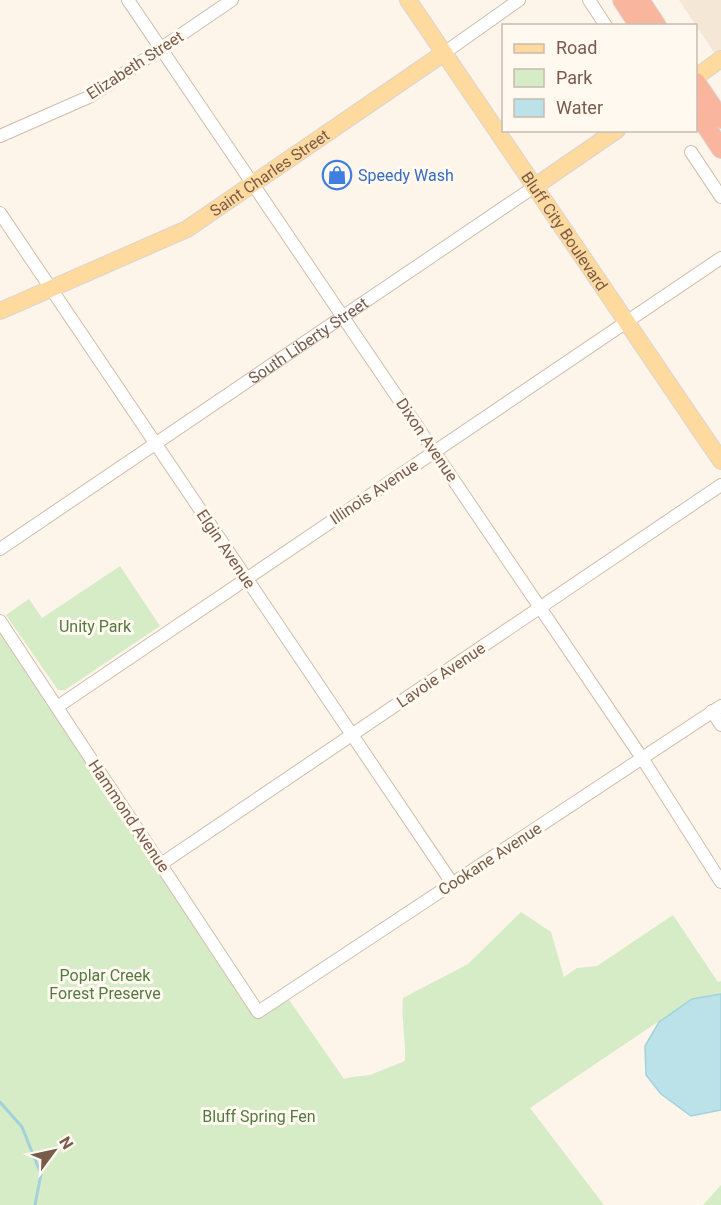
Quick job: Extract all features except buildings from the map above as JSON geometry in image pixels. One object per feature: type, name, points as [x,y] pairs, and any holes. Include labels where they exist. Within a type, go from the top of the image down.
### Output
[{"type":"highway","points":[[621,0],[638,24]]},
{"type":"highway","points":[[640,0],[656,24]]},
{"type":"highway","points":[[697,85],[721,148]]},
{"type":"main road","name":"Bluff City Boulevard","points":[[408,0],[721,461]]},
{"type":"main road","name":"Saint Charles Street","points":[[0,311],[187,229],[444,53]]},
{"type":"main road","points":[[697,76],[721,59]]},
{"type":"main road","name":"South Liberty Street","points":[[534,187],[614,132]]},
{"type":"street","name":"Dixon Avenue","points":[[129,0],[642,758],[721,882]]},
{"type":"street","name":"Elizabeth Street","points":[[0,136],[91,96],[232,0]]},
{"type":"street","name":"Saint Charles Street","points":[[444,53],[519,0]]},
{"type":"street","points":[[589,0],[605,24]]},
{"type":"street","points":[[692,152],[721,197]]},
{"type":"street","name":"South Liberty Street","points":[[0,549],[534,187]]},
{"type":"street","name":"Elgin Avenue","points":[[0,213],[452,883]]},
{"type":"street","name":"Illinois Avenue","points":[[57,707],[721,258]]},
{"type":"street","name":"Lavoie Avenue","points":[[161,864],[721,485]]},
{"type":"street","name":"Hammond Avenue","points":[[0,621],[258,1012]]},
{"type":"street","points":[[717,709],[721,724]]},
{"type":"street","name":"Cookane Avenue","points":[[258,1012],[717,709]]},
{"type":"shaded area","points":[[679,0],[721,0],[721,63],[697,24]]},
{"type":"green space","name":"Unity Park","points":[[120,566],[160,626],[65,690],[58,690],[6,615],[29,599],[42,618]]},
{"type":"green space","points":[[0,632],[252,1015],[285,994],[344,1079],[370,1075],[405,1061],[403,998],[468,964],[521,912],[551,932],[564,977],[577,968],[597,966],[673,915],[718,982],[721,981],[721,994],[692,999],[530,1108],[604,1205],[0,1205]]},
{"type":"green space","points":[[721,1185],[721,1205],[703,1205]]},
{"type":"water","points":[[721,994],[721,1110],[691,1116],[661,1094],[646,1075],[645,1046],[659,1022],[692,999]]},
{"type":"waterway","points":[[0,1102],[22,1127],[41,1174],[35,1205]]},
{"type":"place","name":"Speedy Wash","points":[[337,175]]},
{"type":"park label","name":"Poplar Creek Forest Preserve","points":[[105,984]]},
{"type":"park label","name":"Bluff Spring Fen","points":[[259,1116]]}]
